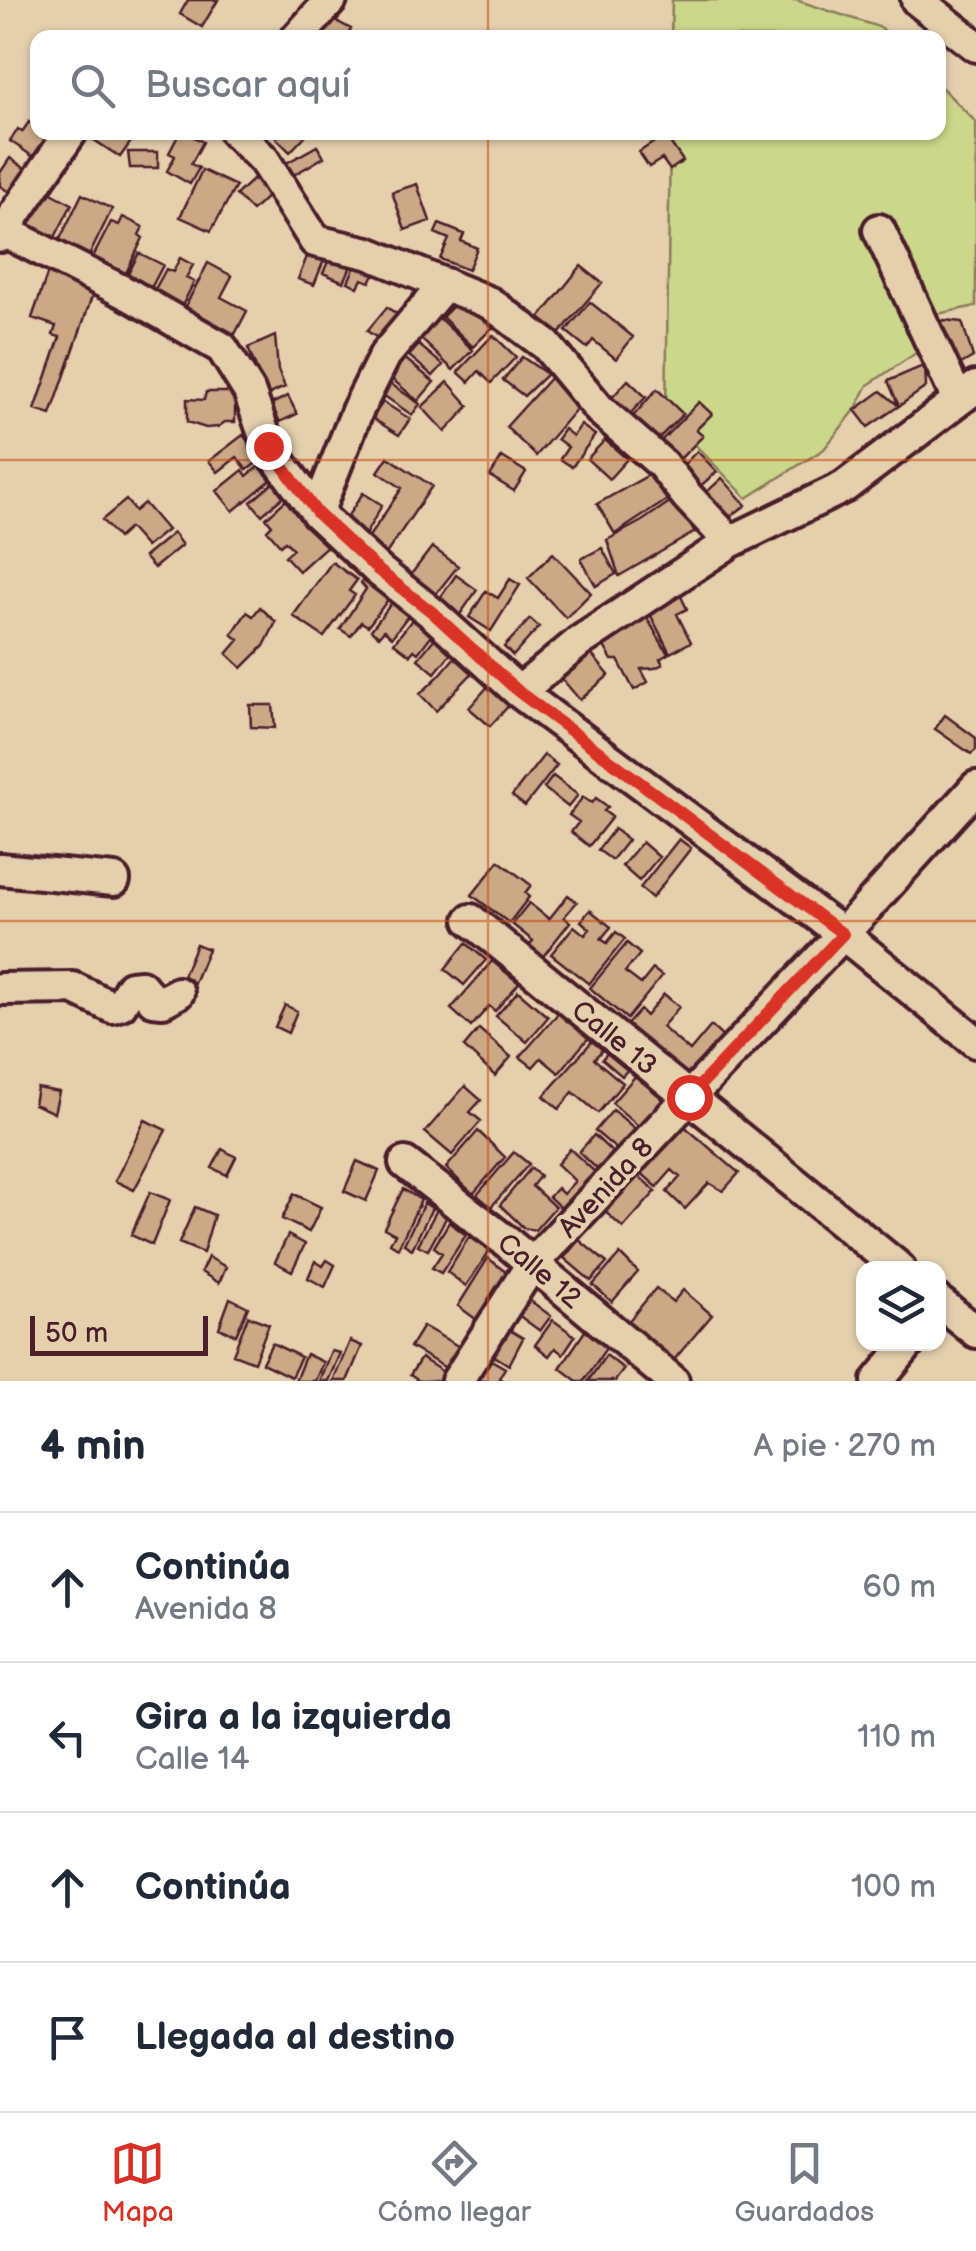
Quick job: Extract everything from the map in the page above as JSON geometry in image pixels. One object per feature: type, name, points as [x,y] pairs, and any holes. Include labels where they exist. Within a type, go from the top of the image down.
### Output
[{"type":"street","points":[[304,30],[332,0]]},
{"type":"street","points":[[917,0],[976,46]]},
{"type":"street","points":[[65,140],[1,232],[130,295],[222,348],[249,391],[268,446],[317,513],[378,570],[432,612],[519,692],[843,934],[976,1042]]},
{"type":"street","points":[[243,140],[264,160],[315,241],[368,253],[490,303],[546,345],[600,410],[662,464],[730,542]]},
{"type":"street","points":[[519,692],[578,642],[730,542],[844,488],[967,394],[879,230]]},
{"type":"street","points":[[317,513],[357,411],[385,355],[445,284]]},
{"type":"street","name":"Avenida 8","points":[[457,1381],[532,1264],[976,787]]},
{"type":"street","points":[[0,869],[114,880]]},
{"type":"street","name":"Calle 13","points":[[471,920],[890,1261]]},
{"type":"street","points":[[0,989],[73,988],[112,1007],[121,1004],[131,987],[141,986],[153,1000],[164,1001],[178,992]]},
{"type":"street","name":"Calle 12","points":[[405,1163],[508,1243],[672,1381]]},
{"type":"street","points":[[946,1308],[976,1332]]},
{"type":"street","points":[[878,1381],[902,1351]]},
{"type":"green space","points":[[672,0],[796,0],[884,30],[671,30]]},
{"type":"green space","points":[[946,92],[976,122],[976,306],[937,314],[916,353],[868,385],[855,410],[824,449],[747,498],[666,415],[670,140],[946,140]]},
{"type":"building","points":[[188,0],[218,0],[202,27],[180,14]]},
{"type":"building","points":[[325,15],[351,29],[350,30],[318,30]]},
{"type":"building","points":[[29,122],[30,140],[52,140],[38,160],[10,141],[18,129],[22,132]]},
{"type":"building","points":[[94,140],[132,140],[120,157]]},
{"type":"building","points":[[176,140],[203,142],[191,164],[199,168],[190,184],[167,171],[175,156],[169,153]]},
{"type":"building","points":[[278,140],[301,140],[290,152]]},
{"type":"building","points":[[657,140],[668,140],[683,161],[670,170],[662,159],[649,167],[639,152]]},
{"type":"building","points":[[317,146],[324,157],[290,177],[283,165]]},
{"type":"building","points":[[128,152],[158,152],[158,168],[130,168]]},
{"type":"building","points":[[10,158],[30,172],[14,195],[0,186],[0,173]]},
{"type":"building","points":[[202,170],[236,186],[211,231],[180,217]]},
{"type":"building","points":[[255,177],[271,193],[252,211],[236,195]]},
{"type":"building","points":[[417,184],[430,221],[405,230],[392,192]]},
{"type":"building","points":[[46,190],[72,204],[52,243],[25,228]]},
{"type":"building","points":[[82,194],[112,209],[87,260],[57,245]]},
{"type":"building","points":[[123,217],[143,227],[139,235],[143,238],[125,275],[92,259],[111,222],[119,225]]},
{"type":"building","points":[[439,224],[464,234],[461,241],[477,248],[468,270],[440,259],[449,239],[435,233]]},
{"type":"building","points":[[139,253],[163,265],[150,290],[126,278]]},
{"type":"building","points":[[308,254],[324,260],[314,285],[298,279]]},
{"type":"building","points":[[330,257],[351,266],[344,282],[323,273]]},
{"type":"building","points":[[180,258],[193,265],[186,278],[194,282],[182,306],[154,291],[166,269],[173,272]]},
{"type":"building","points":[[208,263],[232,276],[221,297],[247,311],[235,334],[185,307]]},
{"type":"building","points":[[356,264],[375,272],[370,282],[362,279],[358,287],[348,282]]},
{"type":"building","points":[[50,266],[97,282],[51,415],[35,410],[60,337],[53,335],[56,326],[32,318]]},
{"type":"building","points":[[581,266],[602,283],[559,334],[538,320]]},
{"type":"building","points":[[457,302],[468,303],[493,327],[473,347],[442,317]]},
{"type":"building","points":[[590,302],[633,337],[616,359],[593,340],[587,348],[566,331]]},
{"type":"building","points":[[387,307],[403,319],[385,343],[367,331]]},
{"type":"building","points":[[438,317],[473,350],[453,370],[419,337]]},
{"type":"building","points":[[944,320],[962,322],[973,357],[949,371],[933,329]]},
{"type":"building","points":[[493,335],[516,357],[491,383],[479,371],[469,382],[458,372]]},
{"type":"building","points":[[275,336],[278,370],[285,387],[267,395],[248,348]]},
{"type":"building","points":[[419,345],[443,365],[433,376],[409,356]]},
{"type":"building","points":[[398,353],[434,382],[418,401],[386,374]]},
{"type":"building","points":[[522,357],[547,374],[524,396],[503,380]]},
{"type":"building","points":[[925,365],[926,387],[899,406],[888,381]]},
{"type":"building","points":[[553,375],[583,401],[536,456],[506,427]]},
{"type":"building","points":[[628,380],[646,397],[627,417],[609,401]]},
{"type":"building","points":[[388,382],[420,404],[412,415],[380,393]]},
{"type":"building","points":[[448,382],[469,406],[445,432],[422,407]]},
{"type":"building","points":[[657,389],[683,414],[654,443],[629,421]]},
{"type":"building","points":[[881,391],[899,406],[868,427],[855,410]]},
{"type":"building","points":[[206,392],[235,392],[235,422],[206,428],[187,422],[187,399],[204,400]]},
{"type":"building","points":[[288,396],[297,414],[280,422],[271,404]]},
{"type":"building","points":[[383,402],[410,419],[399,435],[372,418]]},
{"type":"building","points":[[699,402],[712,414],[696,430],[703,436],[673,466],[654,448]]},
{"type":"building","points":[[581,425],[595,435],[572,467],[560,459],[568,447],[557,439],[564,429],[573,436]]},
{"type":"building","points":[[243,435],[262,459],[247,470],[237,457],[218,472],[209,461]]},
{"type":"building","points":[[605,440],[627,459],[609,479],[587,459]]},
{"type":"building","points":[[697,451],[717,472],[693,492],[676,473]]},
{"type":"building","points":[[388,457],[432,486],[386,554],[366,541],[402,488],[378,472]]},
{"type":"building","points":[[502,457],[526,472],[514,491],[490,476]]},
{"type":"building","points":[[259,466],[271,480],[233,511],[217,491],[243,470],[247,476]]},
{"type":"building","points":[[649,475],[667,500],[615,534],[597,504]]},
{"type":"building","points":[[722,478],[746,505],[720,524],[699,499]]},
{"type":"building","points":[[273,483],[284,496],[262,515],[251,502]]},
{"type":"building","points":[[363,493],[382,505],[365,535],[343,523]]},
{"type":"building","points":[[287,499],[329,544],[299,571],[285,556],[293,549],[285,541],[280,545],[267,530],[272,525],[266,518]]},
{"type":"building","points":[[674,499],[695,532],[619,576],[607,540]]},
{"type":"building","points":[[126,500],[135,511],[144,503],[167,530],[146,547],[129,528],[118,538],[102,520]]},
{"type":"building","points":[[173,533],[182,545],[154,568],[144,557]]},
{"type":"building","points":[[432,547],[458,566],[431,600],[406,581]]},
{"type":"building","points":[[602,548],[616,574],[596,586],[581,559]]},
{"type":"building","points":[[553,553],[591,593],[566,618],[528,578]]},
{"type":"building","points":[[332,562],[357,580],[349,591],[355,595],[324,637],[293,616]]},
{"type":"building","points":[[456,575],[477,590],[459,616],[438,601]]},
{"type":"building","points":[[365,577],[390,597],[368,626],[361,622],[351,636],[340,629],[366,589],[361,583]]},
{"type":"building","points":[[510,579],[520,585],[491,631],[469,617],[486,591],[498,598]]},
{"type":"building","points":[[677,588],[687,609],[677,614],[691,642],[670,653],[645,604]]},
{"type":"building","points":[[393,601],[410,613],[392,637],[384,630],[379,636],[371,630]]},
{"type":"building","points":[[260,607],[276,622],[264,646],[242,668],[227,654],[239,640],[232,634],[247,612],[253,616]]},
{"type":"building","points":[[642,609],[668,654],[660,659],[663,664],[641,669],[648,682],[634,690],[618,660],[612,660],[597,634]]},
{"type":"building","points":[[414,617],[434,632],[418,653],[414,650],[410,655],[394,643]]},
{"type":"building","points":[[530,619],[539,627],[513,656],[504,647]]},
{"type":"building","points":[[439,633],[456,647],[435,673],[418,659]]},
{"type":"building","points":[[587,649],[609,675],[580,700],[562,679],[580,664],[576,659]]},
{"type":"building","points":[[460,651],[477,668],[436,711],[420,694]]},
{"type":"building","points":[[490,684],[511,703],[490,726],[469,708]]},
{"type":"building","points":[[250,705],[273,705],[275,728],[251,727]]},
{"type":"building","points":[[945,715],[976,738],[976,750],[971,754],[935,729]]},
{"type":"building","points":[[544,755],[557,765],[525,806],[512,796]]},
{"type":"building","points":[[553,776],[578,795],[568,807],[544,788]]},
{"type":"building","points":[[583,797],[592,803],[596,798],[608,807],[604,811],[612,817],[589,846],[571,832],[579,822],[569,815]]},
{"type":"building","points":[[614,829],[628,840],[612,860],[598,850]]},
{"type":"building","points":[[679,839],[691,848],[652,898],[640,888]]},
{"type":"building","points":[[642,842],[659,857],[639,881],[622,866]]},
{"type":"building","points":[[499,861],[531,885],[525,893],[529,897],[509,923],[472,895]]},
{"type":"building","points":[[568,895],[577,902],[564,917],[570,922],[541,959],[527,948],[533,941],[512,924],[529,903],[549,919]]},
{"type":"building","points":[[590,910],[611,927],[601,939],[607,943],[616,932],[625,939],[589,984],[551,954],[574,926],[585,935],[590,929],[581,921]]},
{"type":"building","points":[[466,943],[486,960],[464,985],[445,969]]},
{"type":"building","points":[[627,943],[640,954],[625,972],[641,984],[653,969],[662,976],[627,1019],[590,988]]},
{"type":"building","points":[[196,944],[208,949],[194,983],[182,978]]},
{"type":"building","points":[[492,961],[519,983],[495,1011],[489,1006],[471,1027],[451,1009]]},
{"type":"building","points":[[518,991],[548,1017],[527,1042],[496,1016]]},
{"type":"building","points":[[664,994],[679,1007],[662,1027],[690,1051],[711,1026],[725,1039],[694,1075],[678,1074],[623,1029],[640,1010],[646,1016]]},
{"type":"building","points":[[285,1005],[297,1011],[288,1033],[275,1027]]},
{"type":"building","points":[[561,1010],[591,1035],[559,1073],[541,1058],[533,1067],[520,1057]]},
{"type":"building","points":[[479,1029],[511,1057],[495,1076],[464,1047]]},
{"type":"building","points":[[595,1038],[605,1047],[594,1059],[623,1083],[598,1113],[573,1092],[559,1109],[544,1096]]},
{"type":"building","points":[[610,1050],[630,1067],[622,1076],[602,1059]]},
{"type":"building","points":[[638,1073],[670,1101],[644,1131],[612,1103]]},
{"type":"building","points":[[465,1086],[481,1100],[470,1112],[481,1121],[452,1155],[425,1132]]},
{"type":"building","points":[[37,1088],[59,1092],[54,1113],[34,1104]]},
{"type":"building","points":[[613,1110],[640,1133],[622,1154],[595,1131]]},
{"type":"building","points":[[145,1120],[166,1130],[134,1190],[115,1181]]},
{"type":"building","points":[[683,1125],[739,1173],[723,1191],[709,1183],[685,1209],[667,1192],[680,1177],[672,1170],[657,1187],[638,1170]]},
{"type":"building","points":[[478,1131],[505,1157],[473,1194],[446,1168]]},
{"type":"building","points":[[594,1135],[614,1154],[598,1170],[579,1152]]},
{"type":"building","points":[[222,1149],[236,1157],[227,1175],[212,1168]]},
{"type":"building","points":[[570,1149],[597,1174],[563,1210],[549,1197],[557,1188],[563,1194],[575,1181],[557,1164]]},
{"type":"building","points":[[514,1152],[529,1164],[491,1207],[477,1195]]},
{"type":"building","points":[[357,1161],[379,1171],[366,1201],[344,1191]]},
{"type":"building","points":[[531,1168],[540,1176],[532,1186],[555,1207],[535,1230],[524,1228],[500,1205]]},
{"type":"building","points":[[635,1173],[656,1191],[623,1228],[602,1209]]},
{"type":"building","points":[[403,1189],[421,1200],[398,1248],[390,1243],[395,1234],[384,1228]]},
{"type":"building","points":[[150,1192],[170,1200],[152,1245],[131,1235]]},
{"type":"building","points":[[294,1194],[321,1207],[309,1232],[282,1219]]},
{"type":"building","points":[[441,1202],[451,1209],[428,1250],[418,1245]]},
{"type":"building","points":[[424,1203],[432,1208],[412,1249],[404,1244]]},
{"type":"building","points":[[195,1207],[214,1215],[203,1253],[179,1243]]},
{"type":"building","points":[[449,1222],[466,1235],[441,1273],[432,1268],[442,1253],[434,1247]]},
{"type":"building","points":[[288,1235],[305,1244],[292,1271],[275,1262]]},
{"type":"building","points":[[469,1237],[490,1250],[466,1286],[447,1272]]},
{"type":"building","points":[[579,1240],[607,1263],[591,1281],[564,1258]]},
{"type":"building","points":[[620,1254],[638,1272],[612,1302],[593,1285]]},
{"type":"building","points":[[208,1257],[226,1267],[219,1283],[201,1272]]},
{"type":"building","points":[[488,1258],[512,1277],[481,1323],[458,1306]]},
{"type":"building","points":[[327,1260],[335,1265],[325,1287],[308,1278],[315,1261],[323,1266]]},
{"type":"building","points":[[656,1288],[673,1302],[683,1290],[712,1315],[673,1361],[627,1323]]},
{"type":"building","points":[[521,1294],[551,1316],[540,1331],[510,1309]]},
{"type":"building","points":[[230,1298],[248,1307],[236,1335],[219,1328]]},
{"type":"building","points":[[248,1316],[269,1324],[254,1362],[233,1354]]},
{"type":"building","points":[[553,1320],[575,1336],[563,1354],[555,1348],[549,1356],[535,1345]]},
{"type":"building","points":[[589,1325],[610,1342],[584,1381],[577,1381],[560,1368]]},
{"type":"building","points":[[423,1326],[463,1349],[451,1371],[410,1347]]},
{"type":"building","points":[[503,1326],[523,1338],[509,1365],[488,1352]]},
{"type":"building","points":[[350,1341],[362,1346],[347,1381],[333,1381]]},
{"type":"building","points":[[272,1343],[301,1357],[291,1377],[262,1363]]},
{"type":"building","points":[[331,1351],[340,1353],[328,1381],[319,1381]]},
{"type":"building","points":[[306,1354],[323,1362],[315,1381],[295,1381]]},
{"type":"building","points":[[606,1355],[624,1369],[615,1381],[588,1381]]},
{"type":"building","points":[[486,1357],[505,1368],[499,1378],[503,1381],[472,1381]]},
{"type":"building","points":[[421,1358],[448,1375],[444,1381],[419,1381],[410,1375]]},
{"type":"route","points":[[268,446],[317,513],[519,692],[843,934],[689,1097]]}]
